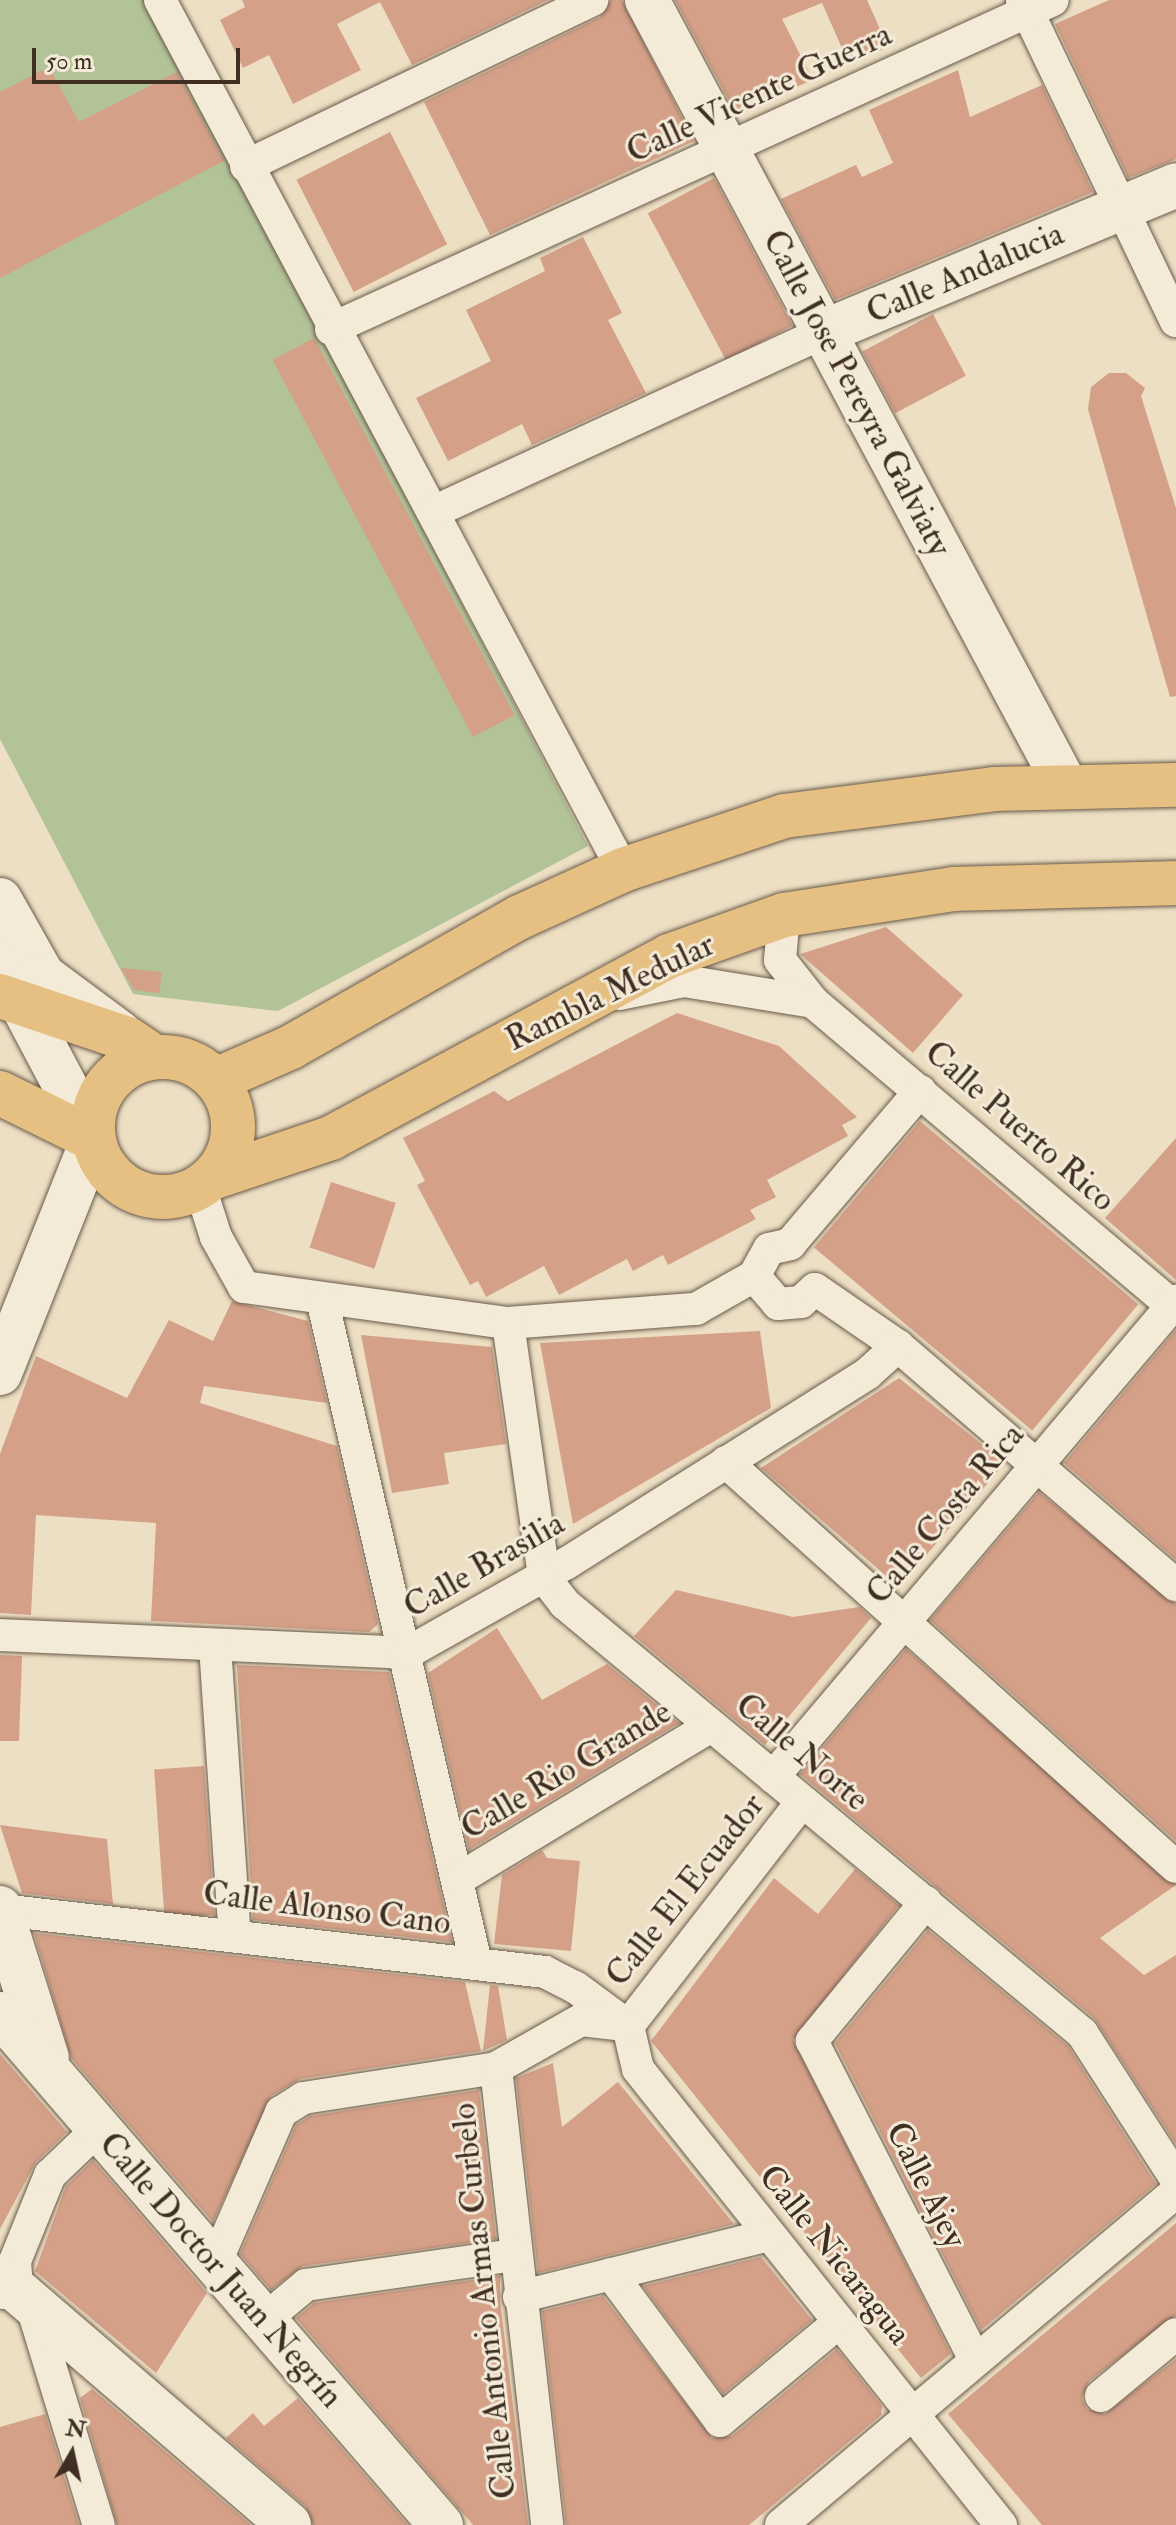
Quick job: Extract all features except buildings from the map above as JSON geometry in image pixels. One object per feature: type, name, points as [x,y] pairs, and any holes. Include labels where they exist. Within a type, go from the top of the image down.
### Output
[{"type":"main road","points":[[216,1080],[623,870],[784,816],[889,798],[1066,786],[1176,785]]},
{"type":"main road","name":"Rambla Medular","points":[[206,1182],[331,1138],[669,956],[784,915],[954,889],[1176,883]]},
{"type":"main road","points":[[10,1000],[197,1065],[216,1080],[233,1114],[233,1137],[206,1182],[144,1195],[106,1169],[93,1139],[95,1109],[107,1084],[128,1066],[142,1048]]},
{"type":"main road","points":[[0,1093],[93,1139]]},
{"type":"street","points":[[160,0],[331,329],[433,512],[623,870]]},
{"type":"street","points":[[246,166],[592,0]]},
{"type":"street","name":"Calle Jose Pereyra Galviaty","points":[[647,0],[1066,786]]},
{"type":"street","points":[[1034,4],[1176,321]]},
{"type":"street","name":"Calle Vicente Guerra","points":[[331,329],[541,236],[1034,4]]},
{"type":"street","name":"Calle Andalucia","points":[[433,512],[826,331],[1176,185]]},
{"type":"street","points":[[0,900],[43,976],[142,1048]]},
{"type":"street","name":"Calle Puerto Rico","points":[[784,915],[780,960],[813,1002],[1174,1305]]},
{"type":"street","points":[[0,963],[10,1000],[93,1139],[1,1368]]},
{"type":"street","points":[[587,1001],[684,981],[813,1002]]},
{"type":"street","points":[[206,1182],[216,1237],[244,1287],[323,1303],[508,1323],[696,1309],[754,1276],[769,1249],[790,1244],[920,1091]]},
{"type":"street","points":[[790,1244],[807,1260],[815,1289],[898,1346],[1176,1585]]},
{"type":"street","points":[[754,1276],[778,1304],[801,1302],[815,1289]]},
{"type":"street","points":[[323,1303],[460,1878],[476,1963]]},
{"type":"street","name":"Calle Costa Rica","points":[[773,1777],[1174,1305]]},
{"type":"street","points":[[508,1323],[544,1577]]},
{"type":"street","name":"Calle Brasilia","points":[[0,1635],[407,1653],[544,1577],[867,1374],[898,1346]]},
{"type":"street","points":[[726,1462],[1176,1867]]},
{"type":"street","name":"Calle Norte","points":[[544,1577],[565,1604],[1082,2033],[1176,2179]]},
{"type":"street","points":[[215,1646],[235,1936]]},
{"type":"street","name":"Calle Rio Grande","points":[[460,1878],[711,1726]]},
{"type":"street","name":"Calle El Ecuador","points":[[628,2026],[802,1802]]},
{"type":"street","name":"Calle Ajey","points":[[926,1902],[812,2041],[975,2360]]},
{"type":"street","points":[[0,1909],[51,2073]]},
{"type":"street","name":"Calle Alonso Cano","points":[[0,1909],[545,1972],[628,2026]]},
{"type":"street","name":"Calle Doctor Juan Negrín","points":[[0,2014],[441,2525]]},
{"type":"street","points":[[215,2264],[281,2112],[303,2098],[496,2068],[581,2020],[628,2026]]},
{"type":"street","name":"Calle Nicaragua","points":[[628,2026],[638,2069],[1001,2525]]},
{"type":"street","name":"Calle Antonio Armas Curbelo","points":[[496,2068],[519,2297],[547,2525]]},
{"type":"street","points":[[99,2128],[50,2175],[15,2261],[12,2290],[99,2525]]},
{"type":"street","points":[[781,2525],[1176,2192]]},
{"type":"street","points":[[519,2297],[769,2235]]},
{"type":"street","points":[[264,2320],[306,2285],[515,2255]]},
{"type":"street","points":[[611,2274],[720,2421],[838,2323]]},
{"type":"street","points":[[12,2290],[289,2525]]},
{"type":"street","points":[[1101,2396],[1176,2334]]},
{"type":"green space","points":[[0,0],[147,0],[588,846],[278,1011],[133,994],[0,739]]}]
